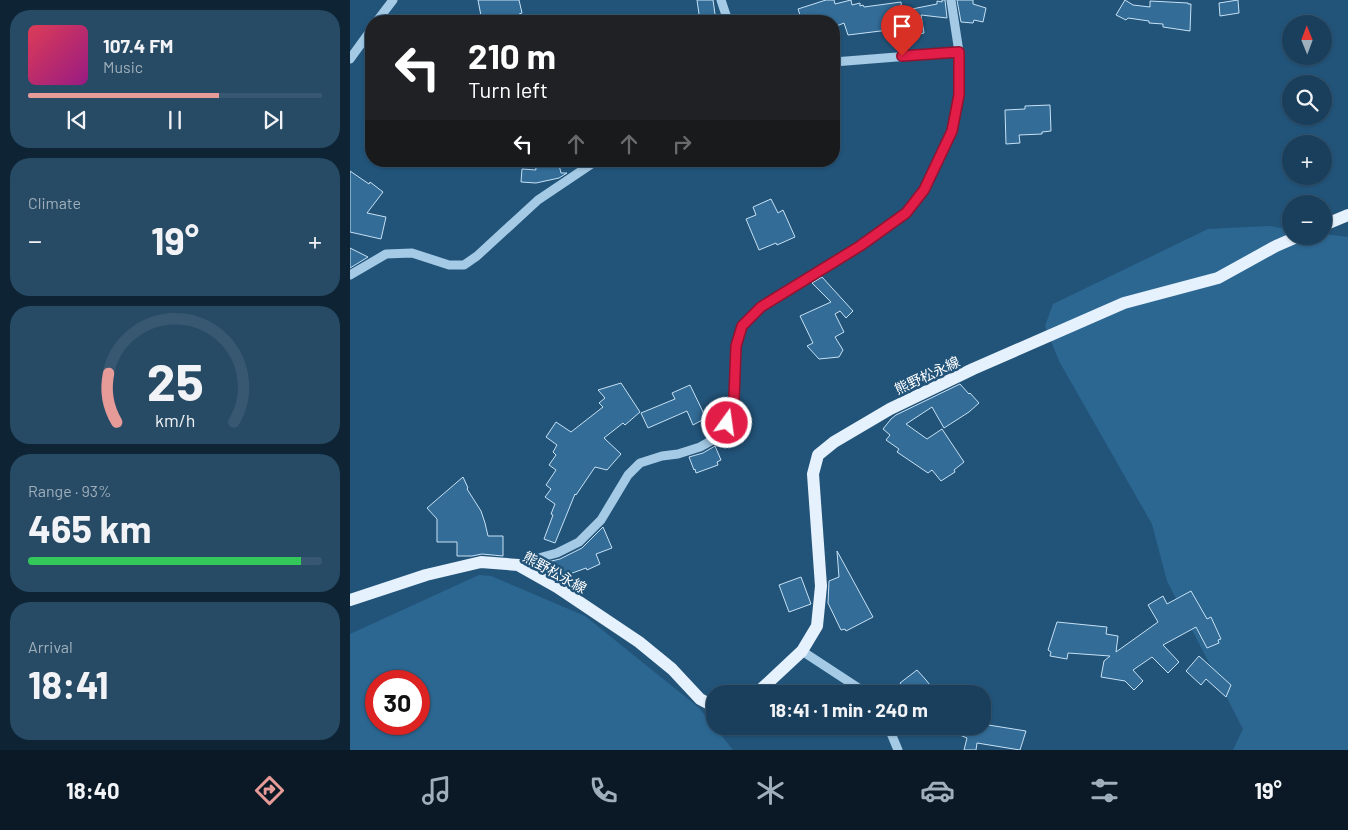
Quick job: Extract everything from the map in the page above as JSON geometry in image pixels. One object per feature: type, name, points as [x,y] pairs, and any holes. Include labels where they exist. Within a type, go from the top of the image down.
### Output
[{"type":"main road","points":[[1332,222],[1348,215]]},
{"type":"main road","name":"熊野松永線","points":[[766,685],[802,651],[817,626],[821,586],[813,474],[818,455],[834,442],[890,409],[973,369],[1124,303],[1218,278],[1282,243]]},
{"type":"main road","name":"熊野松永線","points":[[350,600],[426,575],[481,562],[518,565],[557,587],[640,642],[672,669],[700,699],[706,702]]},
{"type":"street","points":[[382,15],[393,0]]},
{"type":"street","points":[[721,0],[726,15]]},
{"type":"street","points":[[518,565],[557,553],[579,542],[601,520],[628,475],[640,464],[662,456],[678,454],[700,447],[718,437],[727,423],[734,398],[736,346],[742,326],[761,307],[860,246],[906,213],[924,190],[952,131],[959,95],[959,52],[951,0]]},
{"type":"street","points":[[350,59],[365,38]]},
{"type":"street","points":[[840,62],[959,52]]},
{"type":"street","points":[[350,275],[386,254],[412,253],[449,265],[464,265],[477,256],[538,200],[587,167]]},
{"type":"street","points":[[802,651],[854,685]]},
{"type":"street","points":[[892,735],[898,750]]},
{"type":"shaded area","points":[[1270,226],[1282,228],[1282,245],[1332,245],[1332,235],[1348,237],[1348,750],[1233,750],[1243,729],[1167,581],[1152,524],[1059,361],[1045,326],[1053,304],[1208,229]]},
{"type":"shaded area","points":[[479,575],[491,576],[585,616],[698,707],[706,717],[706,735],[721,735],[733,750],[350,750],[350,634]]},
{"type":"building","points":[[478,0],[519,0],[522,13],[519,15],[481,15]]},
{"type":"building","points":[[697,0],[713,0],[715,15],[699,15]]},
{"type":"building","points":[[826,0],[834,0],[835,4],[851,0],[852,5],[860,3],[860,6],[863,5],[864,7],[901,2],[902,11],[937,4],[937,1],[942,2],[942,0],[945,0],[947,18],[921,15],[924,33],[907,37],[905,28],[848,35],[844,23],[840,25],[840,15],[800,15],[798,9]]},
{"type":"building","points":[[957,0],[973,0],[973,4],[986,8],[983,22],[974,20],[973,23],[961,22]]},
{"type":"building","points":[[1125,0],[1133,5],[1150,7],[1150,1],[1191,4],[1190,31],[1163,27],[1163,24],[1149,23],[1149,21],[1128,18],[1126,20],[1116,15]]},
{"type":"building","points":[[1238,0],[1239,13],[1220,16],[1219,3]]},
{"type":"building","points":[[1050,105],[1051,131],[1042,132],[1042,134],[1019,135],[1020,143],[1006,144],[1005,110],[1025,109],[1025,106]]},
{"type":"building","points":[[536,167],[560,167],[561,173],[567,173],[559,178],[536,183],[521,182],[522,169],[536,170]]},
{"type":"building","points":[[350,171],[383,192],[367,213],[386,217],[381,239],[350,232]]},
{"type":"building","points":[[771,199],[778,213],[783,210],[795,237],[759,250],[746,219],[756,215],[753,207]]},
{"type":"building","points":[[350,248],[368,257],[350,268]]},
{"type":"building","points":[[822,277],[853,311],[846,318],[840,311],[835,314],[844,332],[835,337],[843,350],[839,357],[819,359],[807,346],[813,343],[800,316],[831,302],[812,283]]},
{"type":"building","points":[[621,383],[640,412],[625,425],[623,423],[604,438],[621,454],[607,470],[595,467],[575,494],[555,543],[544,539],[555,504],[545,497],[551,489],[546,485],[556,470],[549,465],[556,455],[553,452],[557,445],[546,437],[556,422],[571,432],[603,407],[599,403],[605,398],[598,390]]},
{"type":"building","points":[[960,384],[979,403],[969,412],[944,428],[932,407],[906,424],[927,439],[942,429],[964,462],[954,470],[955,472],[941,481],[932,470],[928,473],[897,452],[899,449],[886,440],[890,435],[883,429],[896,415]]},
{"type":"building","points":[[690,385],[706,418],[693,425],[687,411],[648,428],[641,413],[675,399],[672,393]]},
{"type":"building","points":[[715,446],[721,460],[717,462],[718,465],[696,473],[689,457],[703,453]]},
{"type":"building","points":[[463,477],[467,489],[481,511],[488,536],[503,536],[503,556],[482,554],[457,556],[457,542],[437,542],[437,519],[427,508]]},
{"type":"building","points":[[603,527],[612,548],[596,554],[600,564],[559,578],[535,565],[560,559],[582,548]]},
{"type":"building","points":[[837,551],[873,617],[846,631],[845,629],[841,630],[828,603],[829,581],[839,577]]},
{"type":"building","points":[[801,577],[811,604],[789,612],[779,585]]},
{"type":"building","points":[[1191,591],[1207,619],[1211,617],[1221,639],[1218,640],[1219,643],[1207,648],[1196,627],[1163,645],[1179,662],[1168,673],[1152,657],[1133,670],[1143,681],[1134,690],[1125,681],[1101,677],[1104,661],[1110,656],[1068,653],[1067,659],[1050,656],[1051,652],[1048,650],[1057,622],[1107,627],[1106,634],[1118,636],[1116,652],[1158,622],[1148,605],[1163,596],[1167,604]]},
{"type":"building","points":[[1199,656],[1231,685],[1226,697],[1206,679],[1201,685],[1186,671]]},
{"type":"building","points":[[917,670],[930,685],[901,685],[900,683]]},
{"type":"building","points":[[991,725],[1026,731],[1020,750],[977,743],[976,750],[964,750],[967,738],[960,735],[991,735]]},
{"type":"route","points":[[727,423],[734,398],[736,346],[742,326],[761,307],[860,246],[906,213],[924,190],[952,131],[959,95],[959,52],[902,56]]}]
